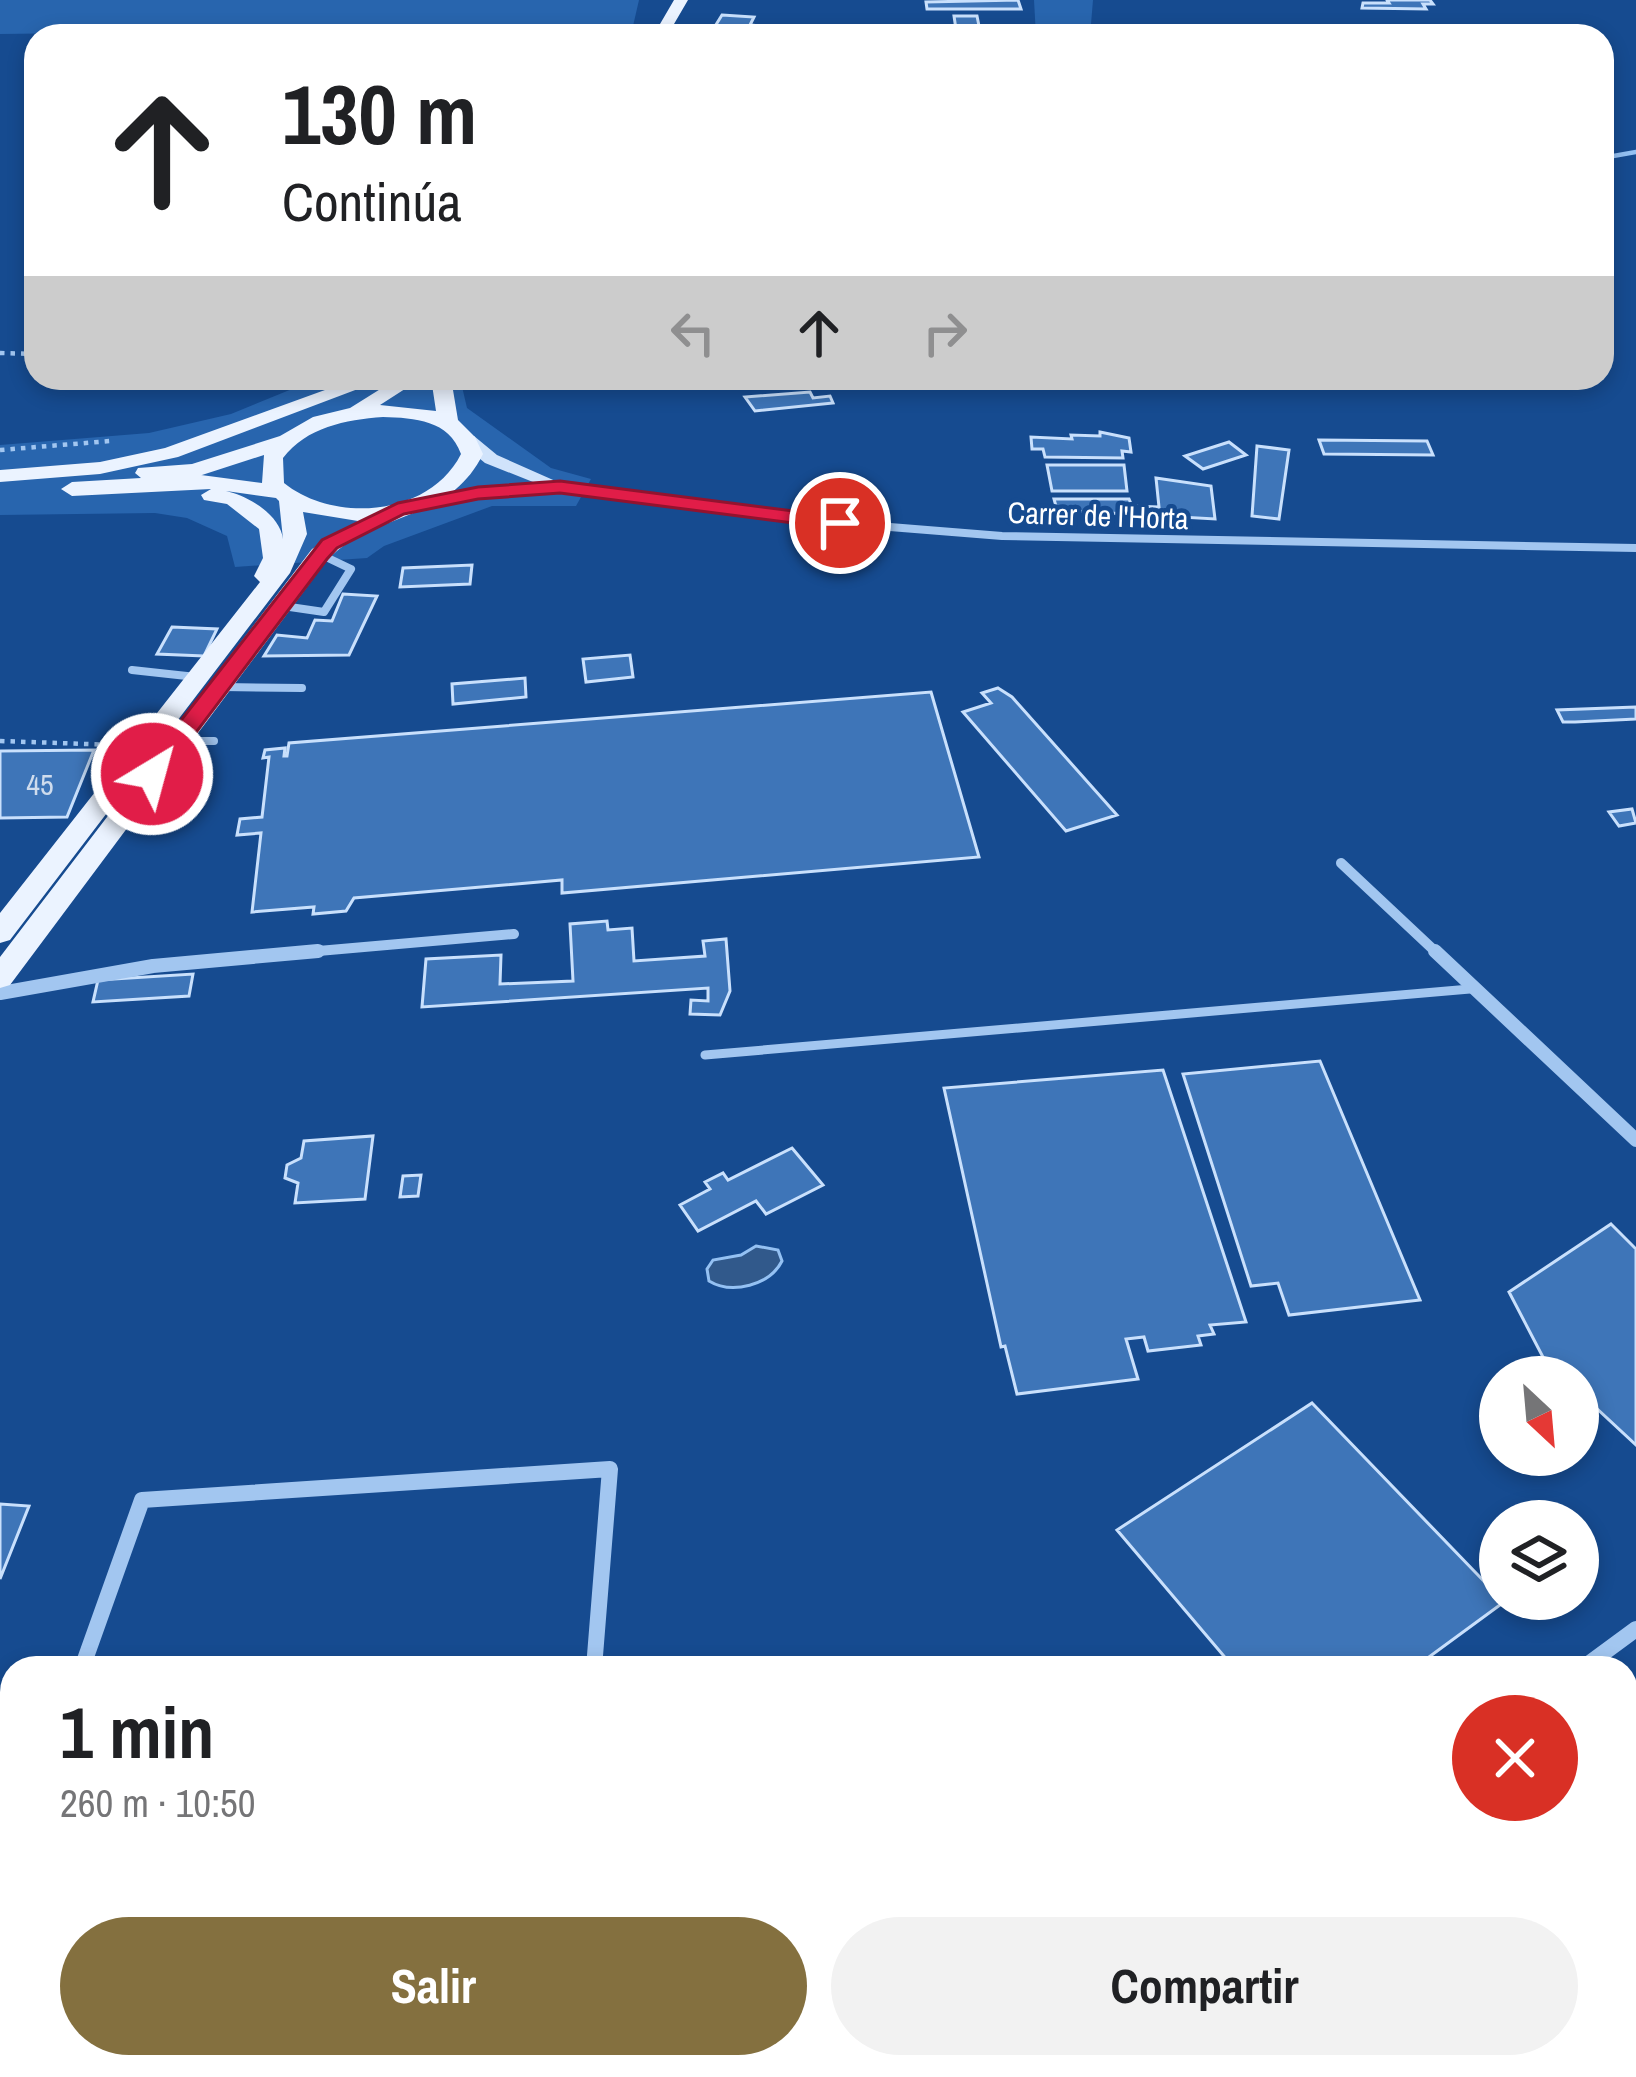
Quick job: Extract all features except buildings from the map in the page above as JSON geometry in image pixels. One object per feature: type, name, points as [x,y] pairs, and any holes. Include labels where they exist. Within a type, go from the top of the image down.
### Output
[{"type":"main road","points":[[0,478],[100,467],[190,448],[345,390]]},
{"type":"main road","points":[[0,478],[194,470],[286,441],[391,390]]},
{"type":"main road","points":[[443,390],[448,423]]},
{"type":"main road","points":[[0,933],[140,747],[278,605],[320,554],[330,544],[398,509],[425,501],[463,476],[471,461],[468,440],[448,423],[404,411],[350,414]]},
{"type":"main road","points":[[246,613],[292,551],[296,534],[269,467],[286,441]]},
{"type":"main road","points":[[0,492],[201,481],[284,496],[338,514],[398,509]]},
{"type":"main road","points":[[0,978],[177,740],[274,558],[272,534],[263,520],[233,500],[116,487]]},
{"type":"street","points":[[468,440],[491,459],[560,487]]},
{"type":"street","points":[[425,501],[560,487]]},
{"type":"street","name":"Carrer de l'Horta","points":[[560,487],[840,523],[1002,536],[1636,548]]},
{"type":"street","points":[[1341,863],[1636,1140]]},
{"type":"street","points":[[0,993],[153,966],[514,934]]},
{"type":"street","points":[[86,1656],[142,1500],[610,1469],[595,1656]]},
{"type":"street","points":[[1599,1656],[1636,1629]]},
{"type":"lane","points":[[278,605],[324,612],[351,569],[320,554]]},
{"type":"lane","points":[[133,670],[206,682],[302,688]]},
{"type":"lane","points":[[177,740],[214,741]]},
{"type":"lane","points":[[705,1055],[1470,988]]},
{"type":"path","points":[[0,450],[112,441]]},
{"type":"path","points":[[0,741],[80,740],[140,747]]},
{"type":"shaded area","points":[[0,0],[639,0],[633,24],[24,24],[24,34],[0,34]]},
{"type":"shaded area","points":[[1034,0],[1093,0],[1091,24],[1035,24]]},
{"type":"shaded area","points":[[290,390],[463,390],[467,408],[551,468],[591,479],[576,506],[492,506],[384,546],[367,558],[235,567],[227,536],[187,518],[155,513],[0,515],[0,445],[149,433],[231,414]]},
{"type":"shaded area","points":[[756,1246],[778,1250],[782,1261],[769,1276],[739,1287],[709,1281],[707,1269],[713,1260],[741,1255]]},
{"type":"waterway","points":[[1614,156],[1636,152]]},
{"type":"route","points":[[152,774],[320,554],[330,544],[398,509],[478,493],[560,487],[840,523]]}]
